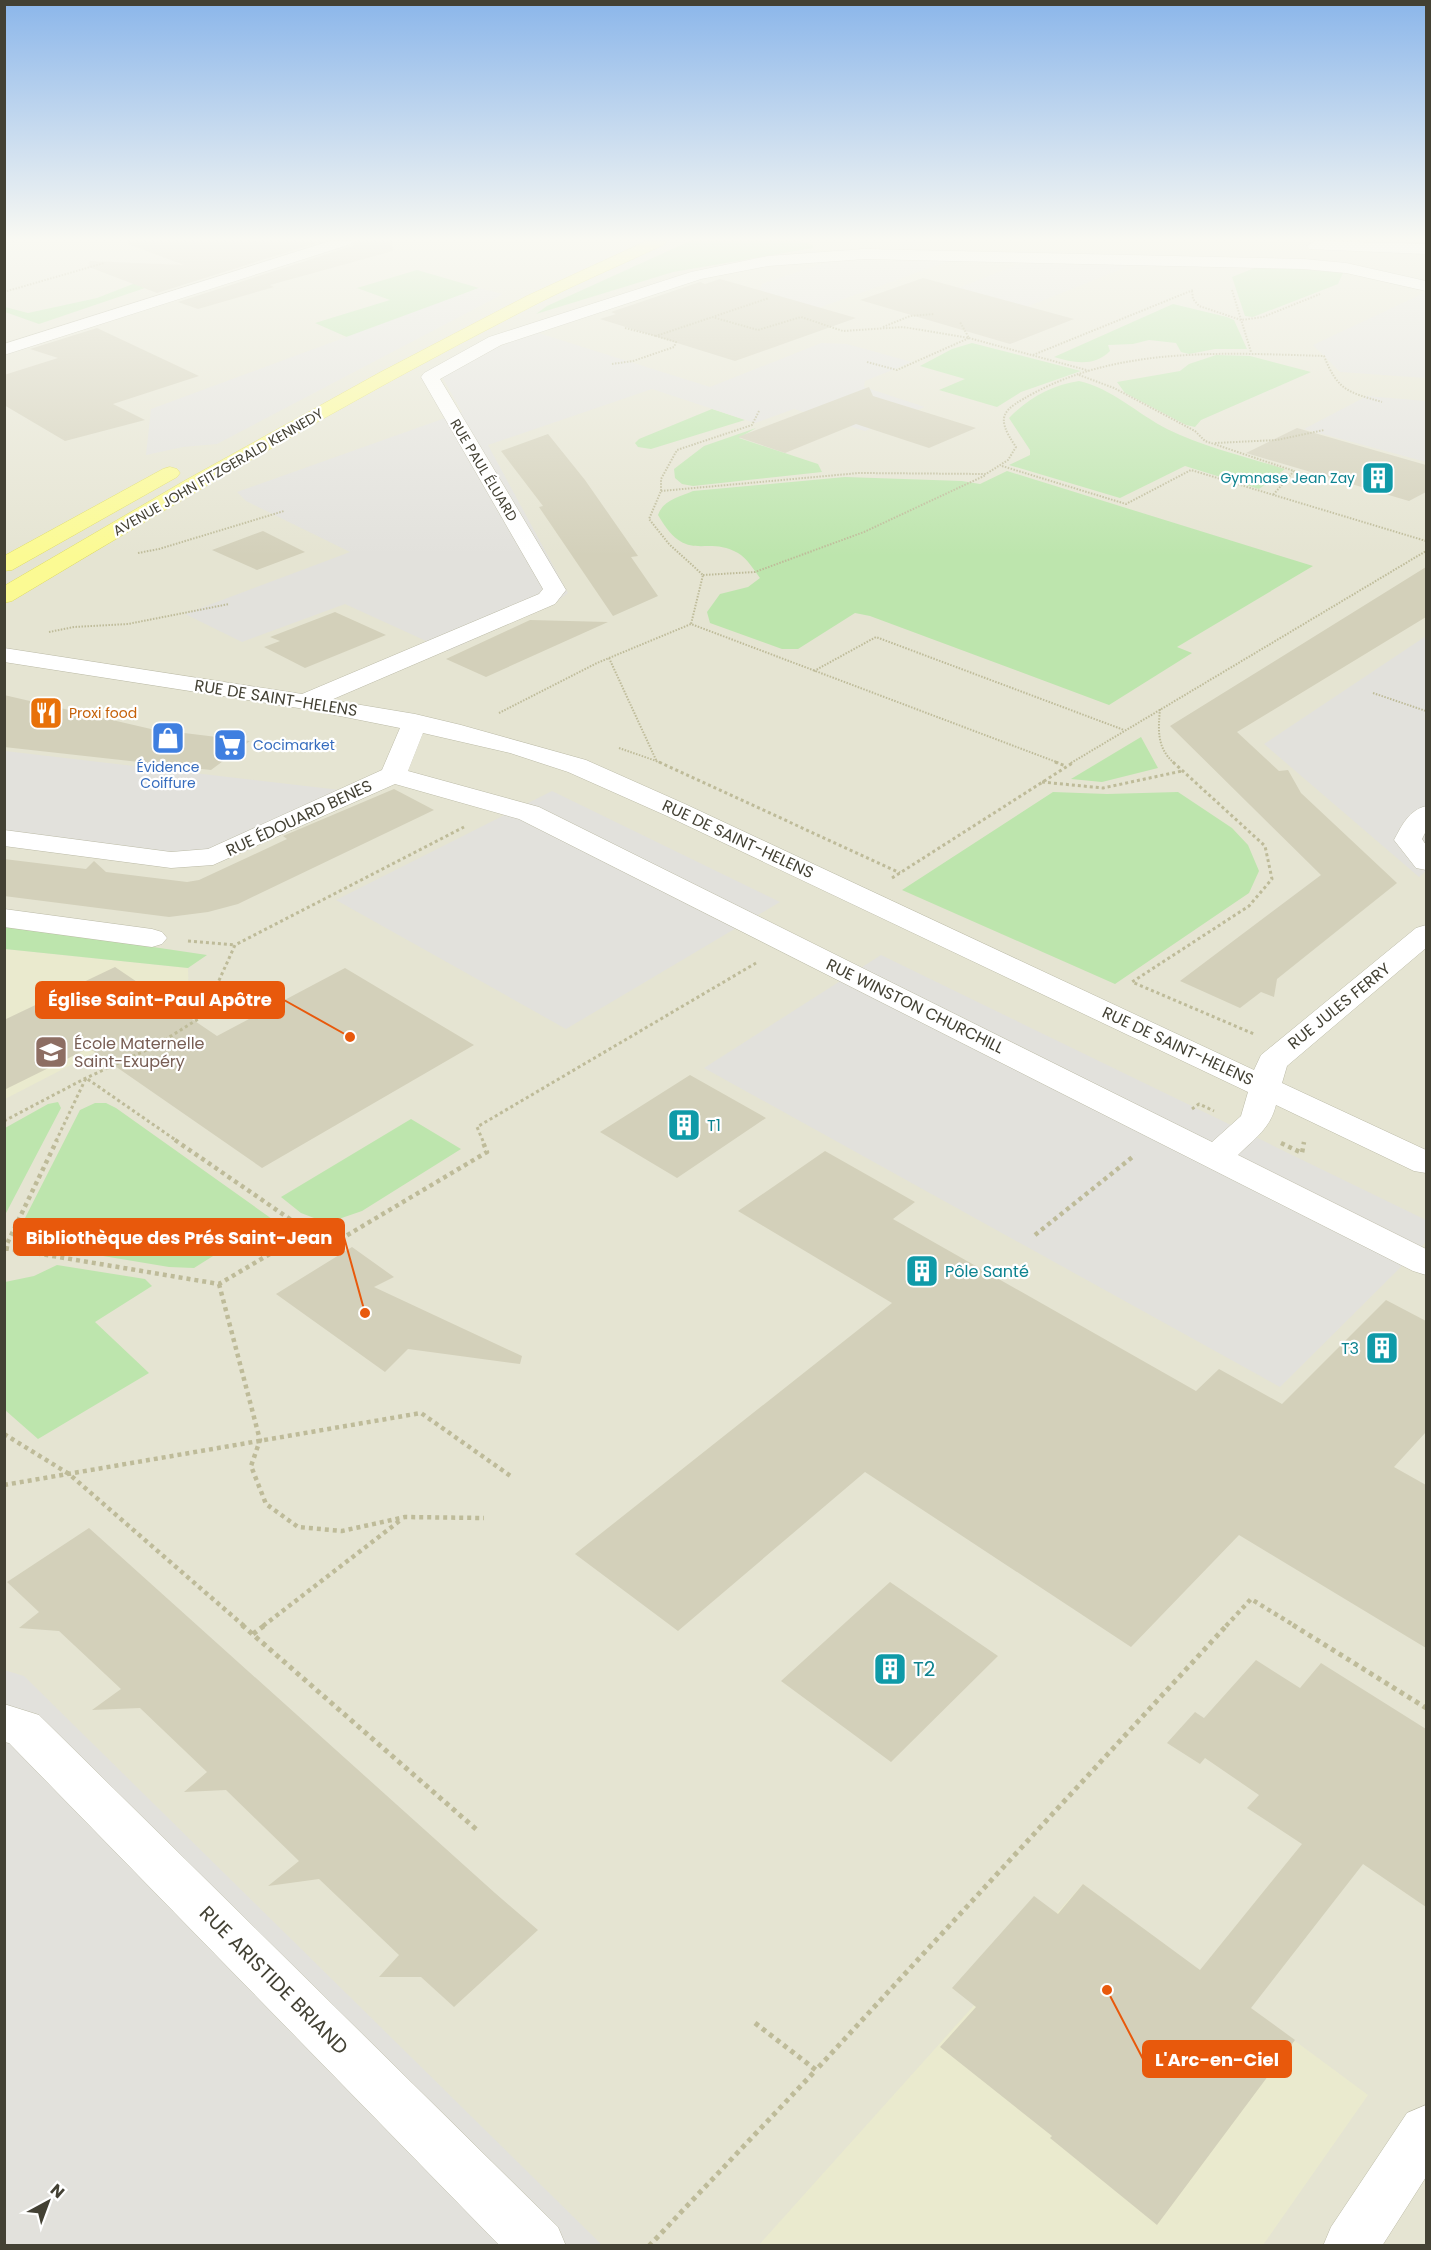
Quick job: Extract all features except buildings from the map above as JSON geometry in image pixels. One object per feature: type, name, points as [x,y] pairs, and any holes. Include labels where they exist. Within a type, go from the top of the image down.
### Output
[{"type":"main road","name":"AVENUE JOHN FITZGERALD KENNEDY","points":[[236,439],[415,346]]},
{"type":"main road","name":"AVENUE JOHN FITZGERALD KENNEDY","points":[[4,596],[246,454],[444,346]]},
{"type":"main road","name":"AVENUE JOHN FITZGERALD KENNEDY","points":[[4,565],[183,466]]},
{"type":"street","name":"RUE PAUL ÉLUARD","points":[[305,702],[547,599],[555,590],[430,377],[485,346]]},
{"type":"street","name":"RUE DE SAINT-HELENS","points":[[4,655],[305,702],[415,722],[519,747],[578,766],[1426,1163]]},
{"type":"street","name":"RUE ÉDOUARD BENES","points":[[4,838],[171,860],[213,857],[393,775],[415,722]]},
{"type":"street","name":"RUE WINSTON CHURCHILL","points":[[393,775],[529,813],[547,821],[1426,1263]]},
{"type":"street","points":[[1426,814],[1416,825],[1408,840],[1426,862]]},
{"type":"street","points":[[4,918],[152,938]]},
{"type":"street","name":"RUE JULES FERRY","points":[[1249,1128],[1256,1120],[1272,1062],[1423,941]]},
{"type":"street","points":[[1216,1156],[1249,1128]]},
{"type":"street","name":"RUE ARISTIDE BRIAND","points":[[4,1723],[23,1728],[539,2246]]},
{"type":"street","points":[[1350,2246],[1426,2131]]},
{"type":"path","points":[[612,364],[633,361],[674,346]]},
{"type":"path","points":[[867,362],[897,370],[951,346]]},
{"type":"path","points":[[997,346],[1091,371]]},
{"type":"path","points":[[1032,356],[1056,346]]},
{"type":"path","points":[[1249,346],[1251,352]]},
{"type":"path","points":[[759,411],[752,425],[677,450],[661,478],[661,491],[649,519],[669,544],[704,575],[755,572],[864,532],[987,474],[1002,466],[1014,455],[1016,447],[1004,429],[1004,416],[1010,406],[1047,386],[1107,364],[1212,353],[1251,352],[1324,356],[1334,382],[1344,390],[1382,402]]},
{"type":"path","points":[[1079,375],[1114,388],[1195,431],[1205,441],[1294,471],[1273,495]]},
{"type":"path","points":[[1211,443],[1277,440],[1324,430]]},
{"type":"path","points":[[1002,466],[1126,504],[1191,470],[1426,541]]},
{"type":"path","points":[[661,491],[859,473],[987,474]]},
{"type":"path","points":[[136,554],[284,511]]},
{"type":"path","points":[[691,624],[704,575]]},
{"type":"path","points":[[46,633],[74,627],[128,624],[229,604]]},
{"type":"path","points":[[461,733],[609,658],[691,624],[1066,766]]},
{"type":"path","points":[[814,671],[876,637],[1125,730]]},
{"type":"path","points":[[609,658],[648,739],[676,810]]},
{"type":"path","points":[[1373,693],[1426,711]]},
{"type":"path","points":[[1160,709],[1158,728],[1164,754],[1265,846],[1272,879],[1249,906],[1132,982],[1287,1048]]},
{"type":"path","points":[[1042,782],[1103,788],[1183,771]]},
{"type":"path","points":[[152,938],[236,945],[505,806]]},
{"type":"path","points":[[4,1121],[86,1078],[155,1046],[203,1016],[236,945]]},
{"type":"path","points":[[86,1078],[5,1249],[219,1284],[307,1232]]},
{"type":"path","points":[[1249,1128],[1302,1153],[1309,1108]]},
{"type":"path","points":[[219,1284],[260,1440],[251,1466],[266,1504],[298,1527],[342,1531],[405,1517],[484,1518]]},
{"type":"path","points":[[4,1485],[421,1413],[512,1477]]},
{"type":"path","points":[[4,1434],[69,1474],[477,1830]]},
{"type":"path","points":[[253,1635],[405,1517]]},
{"type":"path","points":[[649,2246],[816,2070],[1251,1599],[1426,1708]]},
{"type":"path","points":[[755,2023],[816,2070]]},
{"type":"shaded area","points":[[5,346],[1426,346],[1426,2245],[5,2245]]},
{"type":"shaded area","points":[[322,346],[404,346],[217,444],[183,447],[146,455],[151,409]]},
{"type":"shaded area","points":[[501,346],[580,346],[710,387],[813,346],[854,346],[912,362],[865,381],[864,387],[925,407],[865,431],[794,409],[755,423],[652,389],[488,445],[568,593],[556,602],[448,651],[345,604],[242,642],[185,614],[350,552],[246,501],[237,492],[462,412],[441,375]]},
{"type":"shaded area","points":[[1314,346],[1426,346],[1426,378],[1340,372]]},
{"type":"shaded area","points":[[1367,396],[1426,401],[1426,462],[1304,429]]},
{"type":"shaded area","points":[[1426,636],[1426,871],[1419,877],[1264,744]]},
{"type":"shaded area","points":[[5,751],[366,793],[217,862],[5,842]]},
{"type":"shaded area","points":[[552,791],[780,902],[566,1029],[336,900]]},
{"type":"shaded area","name":"École Maternelle Saint-Exupéry","points":[[5,949],[188,968],[189,1004],[5,1099]]},
{"type":"shaded area","points":[[881,955],[1426,1220],[1426,1242],[1280,1387],[704,1068]]},
{"type":"shaded area","points":[[4,1670],[24,1676],[602,2245],[5,2245]]},
{"type":"shaded area","points":[[1083,1884],[1368,2095],[1263,2245],[758,2246]]},
{"type":"green space","points":[[962,346],[984,346],[1081,371],[1021,392],[997,407],[939,390],[965,379],[920,366]]},
{"type":"green space","points":[[1079,346],[1108,346],[1110,351],[1091,362],[1076,362],[1054,357]]},
{"type":"green space","points":[[1178,346],[1246,346],[1247,349],[1215,349],[1189,354],[1181,352]]},
{"type":"green space","points":[[1216,355],[1250,356],[1311,372],[1201,420],[1195,427],[1186,425],[1125,393],[1117,382],[1180,371],[1189,364]]},
{"type":"green space","points":[[1079,381],[1102,389],[1156,423],[1181,435],[1285,469],[1259,489],[1185,466],[1120,498],[1009,465],[1030,455],[1030,450],[1009,418],[1024,404],[1041,394]]},
{"type":"green space","points":[[712,409],[745,420],[651,449],[638,447],[635,443],[639,439]]},
{"type":"green space","points":[[756,428],[739,438],[818,464],[822,472],[693,486],[682,484],[675,478],[674,469],[704,446]]},
{"type":"green space","points":[[1007,471],[1313,566],[1177,647],[1192,653],[1109,705],[870,616],[855,613],[798,649],[782,649],[710,623],[707,612],[720,594],[748,587],[760,578],[738,553],[726,548],[696,546],[678,540],[658,515],[668,502],[693,491],[845,477],[962,481],[980,484]]},
{"type":"green space","points":[[1141,737],[1158,768],[1102,782],[1071,779]]},
{"type":"green space","points":[[1053,792],[1107,794],[1178,792],[1232,828],[1248,845],[1259,871],[1249,893],[1115,984],[902,890]]},
{"type":"green space","points":[[5,925],[207,955],[188,968],[5,949]]},
{"type":"green space","points":[[58,1102],[61,1108],[5,1215],[5,1128],[48,1104]]},
{"type":"green space","points":[[95,1103],[106,1103],[116,1108],[272,1219],[194,1268],[169,1267],[61,1249],[62,1232],[40,1218],[25,1218],[80,1110]]},
{"type":"green space","points":[[411,1119],[461,1149],[362,1211],[327,1223],[301,1213],[281,1197]]},
{"type":"green space","points":[[57,1265],[145,1279],[152,1286],[95,1322],[149,1373],[38,1439],[5,1410],[5,1282],[34,1276]]},
{"type":"place","name":"Gymnase Jean Zay","points":[[1378,478]]},
{"type":"place","name":"Proxi food","points":[[46,713]]},
{"type":"place","name":"Évidence Coiffure","points":[[168,738]]},
{"type":"place","name":"Cocimarket","points":[[230,745]]},
{"type":"place","name":"Église Saint-Paul Apôtre","points":[[350,1037]]},
{"type":"place","name":"École Maternelle Saint-Exupéry","points":[[51,1052]]},
{"type":"place","name":"T1","points":[[684,1125]]},
{"type":"place","name":"Pôle Santé","points":[[922,1271]]},
{"type":"place","name":"Bibliothèque des Prés Saint-Jean","points":[[365,1313]]},
{"type":"place","name":"T3","points":[[1382,1348]]},
{"type":"place","name":"T2","points":[[890,1669]]},
{"type":"place","name":"L'Arc-en-Ciel","points":[[1107,1990]]}]
